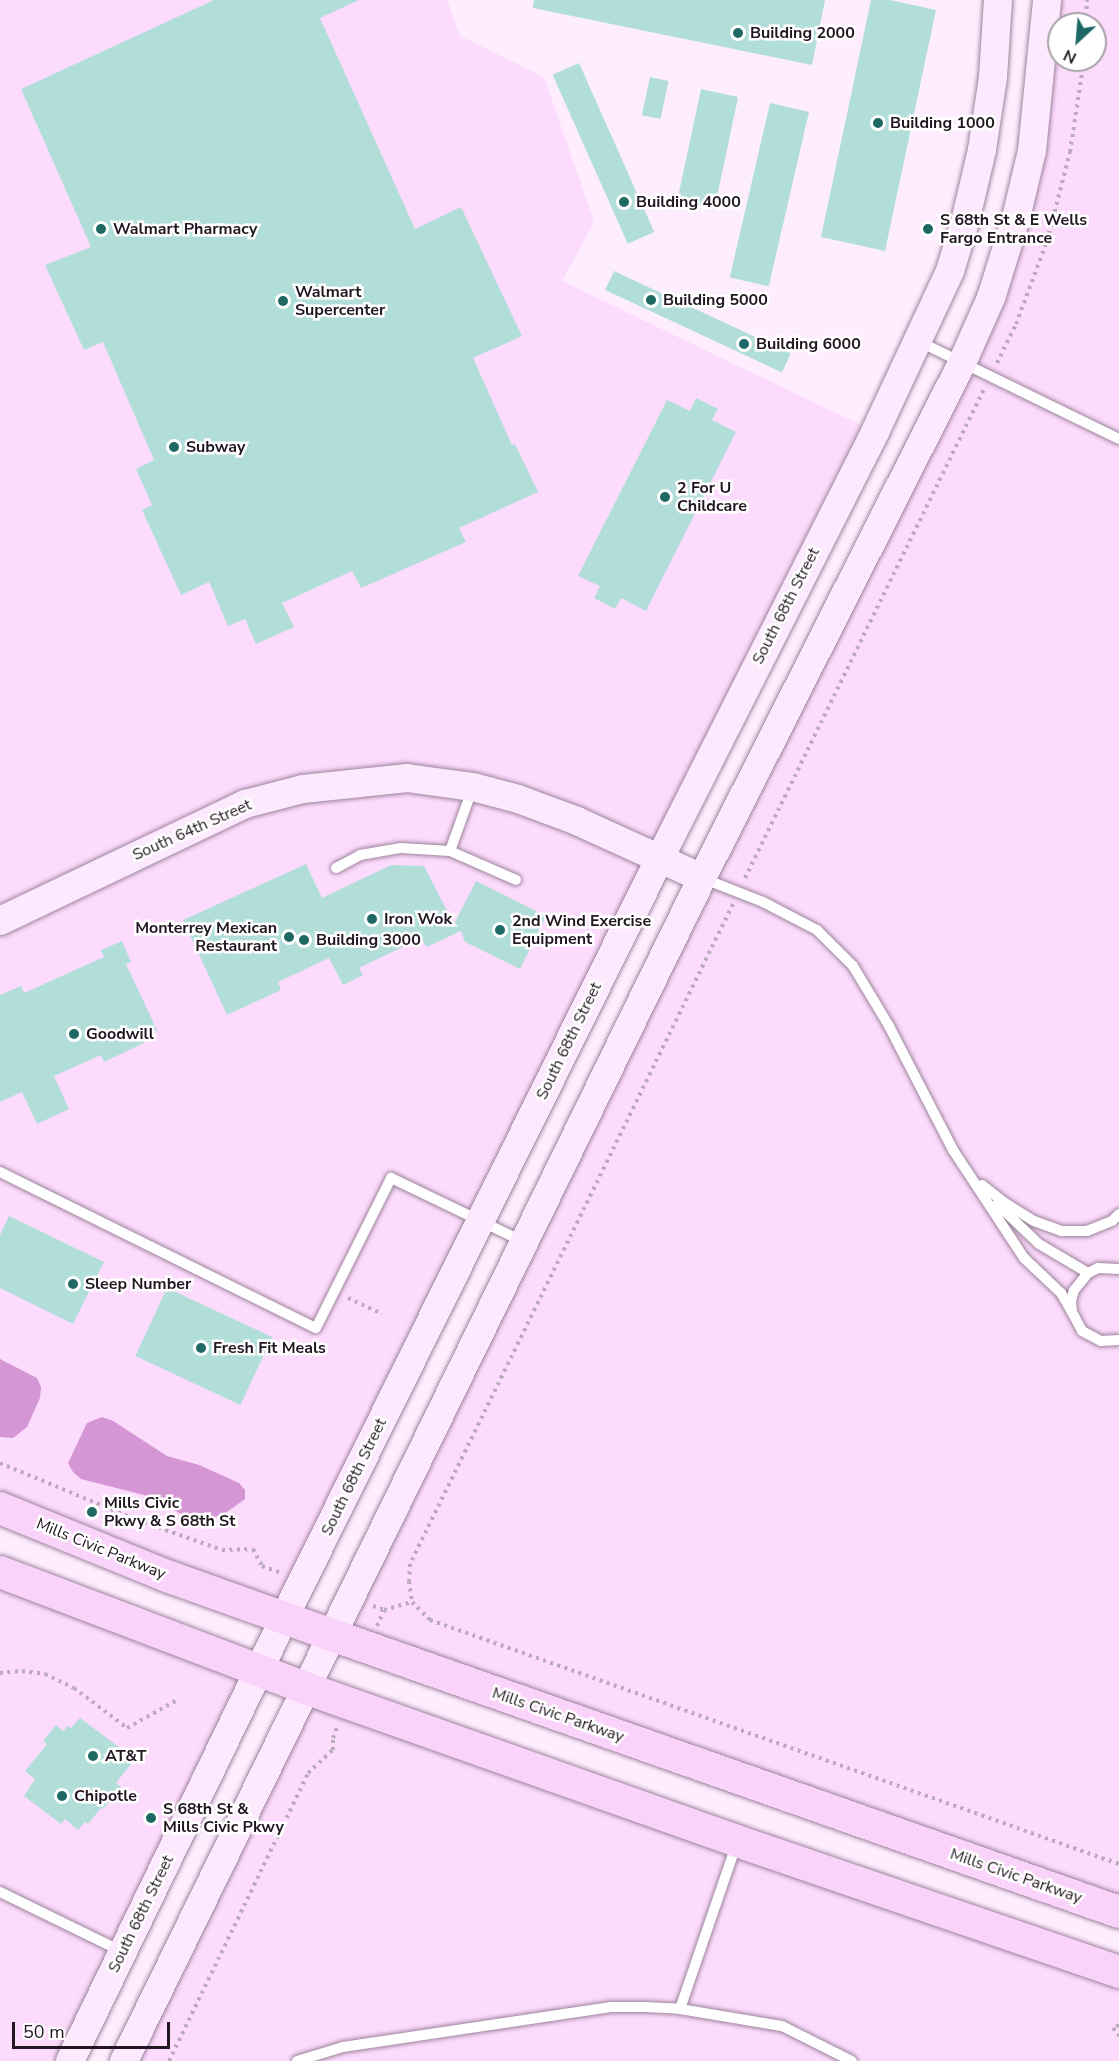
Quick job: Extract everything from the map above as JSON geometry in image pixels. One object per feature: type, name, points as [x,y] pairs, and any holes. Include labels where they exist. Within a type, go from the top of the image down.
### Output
[{"type":"main road","name":"Mills Civic Parkway","points":[[0,1508],[167,1576],[1119,1912]]},
{"type":"main road","points":[[0,1572],[308,1689],[737,1841],[1119,1972]]},
{"type":"street","name":"South 68th Street","points":[[70,2061],[284,1618],[918,341],[950,271],[965,222],[982,150],[993,77],[998,0]]},
{"type":"street","points":[[124,2061],[308,1689],[332,1635],[702,878],[963,363],[991,298],[1016,219],[1032,151],[1047,0]]},
{"type":"street","name":"South 64th Street","points":[[0,921],[245,804],[303,789],[372,780],[407,778],[473,787],[518,799],[567,817],[702,878]]},
{"type":"lane","points":[[918,341],[1119,439]]},
{"type":"lane","points":[[450,851],[473,787]]},
{"type":"lane","points":[[336,868],[360,855],[401,848],[450,851],[516,880]]},
{"type":"lane","points":[[702,878],[763,902],[817,930],[853,966],[889,1026],[953,1150],[973,1177],[997,1205],[1039,1244],[1088,1273]]},
{"type":"lane","points":[[0,1172],[316,1328],[391,1178],[524,1242]]},
{"type":"lane","points":[[973,1177],[1005,1203],[1034,1221],[1062,1231],[1087,1231],[1112,1221],[1119,1214]]},
{"type":"lane","points":[[973,1177],[1024,1258],[1061,1293],[1082,1331],[1091,1338],[1101,1341],[1119,1340]]},
{"type":"lane","points":[[1072,1312],[1074,1290],[1088,1273],[1098,1268],[1119,1269]]},
{"type":"lane","points":[[680,2009],[737,1841]]},
{"type":"lane","points":[[0,1892],[123,1952]]},
{"type":"lane","points":[[297,2061],[343,2047],[611,2007],[680,2009],[782,2026],[852,2061]]},
{"type":"path","points":[[1016,324],[1047,241],[1059,199],[1070,152],[1082,72]]},
{"type":"path","points":[[761,845],[967,425]]},
{"type":"path","points":[[711,948],[410,1563],[409,1581],[412,1602],[430,1620],[1119,1864]]},
{"type":"path","points":[[335,1291],[383,1314]]},
{"type":"path","points":[[0,1463],[137,1520],[222,1550],[253,1549],[262,1566]]},
{"type":"path","points":[[384,1610],[412,1602]]},
{"type":"path","points":[[0,1673],[22,1671],[45,1674],[74,1688],[127,1728],[177,1700]]},
{"type":"path","points":[[169,2061],[308,1773],[333,1750],[333,1738]]},
{"type":"path","points":[[1119,2025],[1113,2028],[1119,2036]]},
{"type":"shaded area","points":[[0,0],[447,0],[460,36],[544,77],[594,222],[562,281],[875,432],[284,1618],[0,1508]]},
{"type":"shaded area","points":[[1047,0],[1119,0],[1119,1912],[332,1635],[991,298]]},
{"type":"shaded area","points":[[0,1359],[37,1378],[41,1387],[40,1398],[27,1427],[13,1438],[0,1437]]},
{"type":"shaded area","points":[[102,1417],[113,1421],[167,1456],[199,1465],[239,1483],[245,1490],[245,1499],[224,1514],[206,1520],[189,1518],[144,1495],[81,1479],[68,1463],[87,1423]]},
{"type":"shaded area","points":[[0,1572],[259,1670],[70,2061],[0,2061]]},
{"type":"shaded area","points":[[308,1689],[1119,1972],[1119,2061],[124,2061]]},
{"type":"building","name":"Walmart Supercenter","points":[[214,0],[359,0],[320,18],[415,229],[461,207],[522,336],[473,358],[512,445],[515,444],[538,492],[459,528],[466,542],[361,588],[352,571],[282,603],[294,627],[256,644],[245,619],[228,626],[209,582],[181,595],[142,510],[152,505],[136,469],[154,460],[103,342],[84,350],[45,265],[91,247],[21,89]]},
{"type":"building","name":"Building 2000","points":[[534,0],[825,0],[812,65],[533,8]]},
{"type":"building","name":"Building 1000","points":[[871,0],[890,0],[936,10],[885,251],[821,237]]},
{"type":"building","points":[[579,63],[654,232],[628,244],[553,75]]},
{"type":"building","points":[[650,77],[669,81],[660,119],[642,115]]},
{"type":"building","points":[[701,89],[738,97],[714,209],[677,201]]},
{"type":"building","points":[[770,103],[809,112],[769,286],[730,277]]},
{"type":"building","points":[[614,271],[791,353],[782,372],[605,290]]},
{"type":"building","points":[[696,398],[718,409],[712,420],[736,432],[646,611],[621,598],[615,609],[594,598],[600,586],[578,576],[667,400],[690,411]]},
{"type":"building","name":"Building 3000","points":[[306,864],[322,898],[391,865],[424,866],[454,924],[476,881],[546,916],[520,969],[465,942],[461,931],[427,947],[421,938],[359,968],[363,975],[343,985],[329,958],[278,982],[281,990],[227,1015],[183,920]]},
{"type":"building","name":"Goodwill","points":[[122,941],[131,962],[126,964],[157,1030],[141,1037],[144,1043],[104,1062],[101,1055],[54,1076],[69,1109],[37,1124],[22,1092],[0,1102],[0,995],[21,986],[24,993],[104,957],[101,950]]},
{"type":"building","points":[[9,1216],[104,1262],[73,1324],[0,1288],[0,1235]]},
{"type":"building","points":[[167,1288],[272,1337],[240,1405],[135,1356]]},
{"type":"building","points":[[80,1718],[135,1759],[116,1783],[121,1787],[88,1824],[85,1822],[78,1830],[65,1819],[61,1824],[24,1796],[35,1779],[25,1771],[47,1744],[43,1741],[56,1725],[63,1731],[68,1726],[71,1728]]},
{"type":"place","name":"Building 2000","points":[[738,33]]},
{"type":"place","name":"Building 1000","points":[[878,123]]},
{"type":"place","name":"Building 4000","points":[[624,202]]},
{"type":"place","name":"Walmart Pharmacy","points":[[101,229]]},
{"type":"place","name":"S 68th St & E Wells Fargo Entrance","points":[[928,229]]},
{"type":"place","name":"Building 5000","points":[[651,300]]},
{"type":"place","name":"Walmart Supercenter","points":[[283,301]]},
{"type":"place","name":"Building 6000","points":[[744,344]]},
{"type":"place","name":"Subway","points":[[174,447]]},
{"type":"place","name":"2 For U Childcare","points":[[665,497]]},
{"type":"place","name":"Iron Wok","points":[[372,919]]},
{"type":"place","name":"2nd Wind Exercise Equipment","points":[[500,930]]},
{"type":"place","name":"Monterrey Mexican Restaurant","points":[[289,937]]},
{"type":"place","name":"Building 3000","points":[[304,940]]},
{"type":"place","name":"Goodwill","points":[[74,1034]]},
{"type":"place","name":"Sleep Number","points":[[73,1284]]},
{"type":"place","name":"Fresh Fit Meals","points":[[201,1348]]},
{"type":"place","name":"Mills Civic Pkwy & S 68th St","points":[[92,1512]]},
{"type":"place","name":"AT&T","points":[[93,1756]]},
{"type":"place","name":"Chipotle","points":[[62,1796]]},
{"type":"place","name":"S 68th St & Mills Civic Pkwy","points":[[151,1818]]}]
